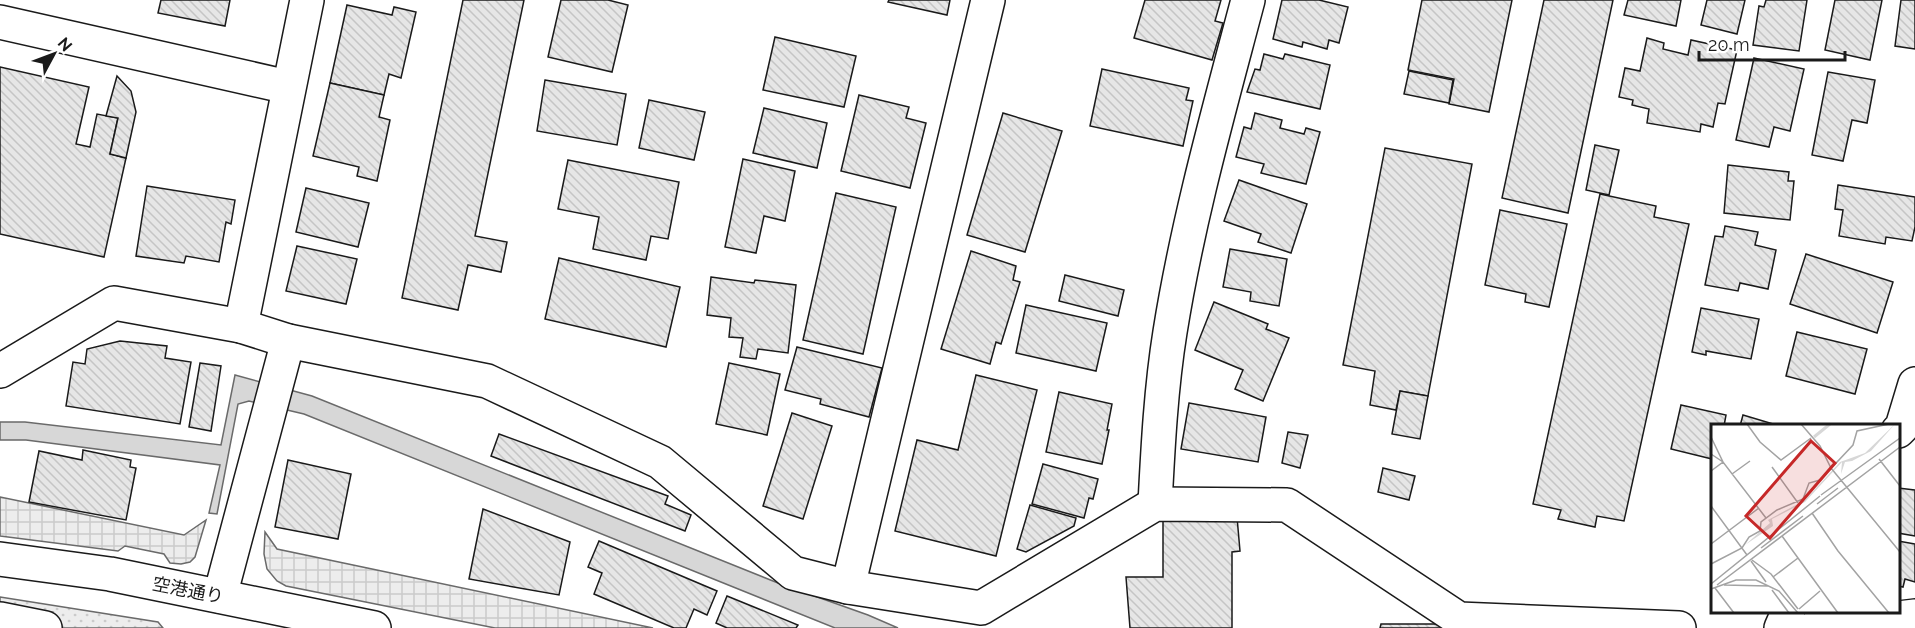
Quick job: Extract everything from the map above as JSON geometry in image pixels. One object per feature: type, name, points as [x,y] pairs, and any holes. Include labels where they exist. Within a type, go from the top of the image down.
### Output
[{"type":"main road","points":[[241,326],[307,0]]},
{"type":"main road","points":[[848,587],[988,0]]},
{"type":"main road","points":[[1155,504],[1159,432],[1170,332],[1200,182],[1248,0]]},
{"type":"main road","points":[[0,22],[288,87]]},
{"type":"main road","points":[[0,371],[114,303],[241,326],[288,340],[487,381],[660,462],[793,573],[979,618],[1155,504],[1287,505],[1459,619],[1679,628]]},
{"type":"main road","points":[[220,596],[288,340]]},
{"type":"main road","points":[[1900,430],[1915,384]]},
{"type":"main road","name":"空港通り","points":[[0,559],[110,574],[375,628]]},
{"type":"main road","points":[[1781,628],[1788,613]]},
{"type":"main road","points":[[1814,628],[1915,616]]},
{"type":"main road","points":[[0,619],[45,628]]},
{"type":"shaded area","points":[[235,375],[312,396],[778,583],[898,628],[835,628],[304,414],[249,401],[238,404],[217,514],[209,513],[220,465],[26,440],[0,440],[0,422],[25,422],[221,445]]},
{"type":"shaded area","points":[[0,497],[184,535],[206,520],[195,557],[190,562],[170,563],[164,554],[125,546],[118,551],[0,536]]},
{"type":"shaded area","points":[[265,532],[277,549],[653,628],[495,628],[286,586],[277,581],[267,569],[264,554]]},
{"type":"shaded area","points":[[0,597],[158,622],[163,628],[0,628]]},
{"type":"building","points":[[161,0],[230,0],[225,26],[158,13]]},
{"type":"building","points":[[463,0],[524,0],[475,236],[507,242],[501,272],[468,265],[458,310],[402,298]]},
{"type":"building","points":[[561,0],[608,0],[628,5],[612,72],[548,57]]},
{"type":"building","points":[[889,0],[950,0],[947,15],[888,2]]},
{"type":"building","points":[[1145,0],[1221,0],[1215,21],[1223,23],[1212,60],[1134,38]]},
{"type":"building","points":[[1282,0],[1319,0],[1348,7],[1339,43],[1329,40],[1327,49],[1303,42],[1302,47],[1273,39]]},
{"type":"building","points":[[1422,0],[1512,0],[1489,112],[1449,104],[1454,79],[1408,70]]},
{"type":"building","points":[[1544,0],[1613,0],[1568,213],[1502,198]]},
{"type":"building","points":[[1628,0],[1681,0],[1676,26],[1624,15]]},
{"type":"building","points":[[1707,0],[1745,0],[1737,34],[1701,25]]},
{"type":"building","points":[[1766,0],[1807,0],[1799,51],[1753,45],[1759,6],[1764,7]]},
{"type":"building","points":[[1835,0],[1882,0],[1870,60],[1825,50]]},
{"type":"building","points":[[1901,0],[1915,0],[1915,49],[1895,46]]},
{"type":"building","points":[[347,5],[392,15],[394,7],[416,12],[401,78],[389,74],[384,95],[330,83]]},
{"type":"building","points":[[775,37],[856,56],[844,107],[763,90]]},
{"type":"building","points":[[1647,38],[1664,43],[1663,49],[1688,55],[1691,40],[1737,50],[1725,104],[1718,103],[1713,127],[1701,124],[1700,132],[1647,123],[1649,109],[1632,105],[1633,100],[1619,97],[1625,68],[1640,71]]},
{"type":"building","points":[[1264,54],[1283,59],[1285,54],[1330,65],[1320,109],[1247,92],[1255,69],[1260,70]]},
{"type":"building","points":[[1754,58],[1804,69],[1790,131],[1774,127],[1769,147],[1736,140]]},
{"type":"building","points":[[0,67],[89,87],[76,144],[90,147],[97,114],[118,118],[110,154],[126,158],[104,257],[0,234]]},
{"type":"building","points":[[1102,69],[1189,88],[1186,100],[1193,101],[1183,146],[1090,126]]},
{"type":"building","points":[[1409,71],[1453,80],[1449,103],[1404,94]]},
{"type":"building","points":[[1828,72],[1875,80],[1867,123],[1852,120],[1843,161],[1812,155]]},
{"type":"building","points":[[117,76],[131,91],[136,112],[126,158],[110,154],[118,118],[106,116]]},
{"type":"building","points":[[545,80],[626,94],[617,145],[537,131]]},
{"type":"building","points":[[330,83],[384,95],[379,117],[390,120],[377,181],[357,176],[359,167],[313,156]]},
{"type":"building","points":[[859,95],[909,107],[906,118],[926,123],[910,188],[841,171]]},
{"type":"building","points":[[649,100],[705,112],[694,160],[639,148]]},
{"type":"building","points":[[764,108],[827,123],[817,168],[753,153]]},
{"type":"building","points":[[1003,113],[1062,131],[1025,252],[967,235]]},
{"type":"building","points":[[1255,113],[1282,120],[1280,128],[1304,134],[1306,128],[1320,132],[1306,184],[1261,173],[1264,164],[1236,157],[1244,127],[1251,129]]},
{"type":"building","points":[[1595,145],[1619,150],[1609,195],[1586,190]]},
{"type":"building","points":[[1385,148],[1472,164],[1428,396],[1400,391],[1396,410],[1370,405],[1375,371],[1343,365]]},
{"type":"building","points":[[743,159],[795,171],[785,221],[764,216],[756,253],[725,247]]},
{"type":"building","points":[[568,160],[679,182],[668,239],[651,236],[646,260],[593,249],[599,217],[558,209]]},
{"type":"building","points":[[1728,165],[1789,172],[1788,181],[1794,181],[1790,220],[1724,213]]},
{"type":"building","points":[[1239,180],[1307,204],[1291,253],[1258,242],[1261,234],[1224,221]]},
{"type":"building","points":[[1838,185],[1915,197],[1915,227],[1912,241],[1886,237],[1885,244],[1839,236],[1843,210],[1835,209]]},
{"type":"building","points":[[147,186],[235,200],[231,224],[226,222],[219,262],[186,256],[184,263],[136,256]]},
{"type":"building","points":[[306,188],[369,203],[358,247],[296,232]]},
{"type":"building","points":[[836,193],[896,207],[863,354],[803,340]]},
{"type":"building","points":[[1600,194],[1656,206],[1654,217],[1689,224],[1624,521],[1597,516],[1595,527],[1558,519],[1561,510],[1533,504]]},
{"type":"building","points":[[1500,210],[1567,224],[1549,307],[1525,302],[1526,294],[1485,285]]},
{"type":"building","points":[[1725,226],[1758,232],[1755,245],[1776,250],[1768,289],[1740,283],[1738,291],[1705,285],[1715,236],[1723,237]]},
{"type":"building","points":[[297,246],[357,259],[346,304],[286,291]]},
{"type":"building","points":[[1230,249],[1287,259],[1279,306],[1250,301],[1251,292],[1223,287]]},
{"type":"building","points":[[971,251],[1016,266],[1013,280],[1020,282],[1001,344],[996,342],[990,364],[941,349]]},
{"type":"building","points":[[1806,254],[1893,282],[1877,333],[1790,304]]},
{"type":"building","points":[[559,258],[680,287],[666,347],[545,319]]},
{"type":"building","points":[[1065,275],[1124,290],[1118,316],[1059,301]]},
{"type":"building","points":[[711,277],[754,283],[755,280],[796,285],[788,353],[758,349],[756,359],[740,357],[743,338],[729,337],[731,318],[707,315]]},
{"type":"building","points":[[1214,302],[1268,324],[1266,329],[1289,338],[1263,401],[1235,389],[1243,370],[1195,350]]},
{"type":"building","points":[[1026,305],[1107,323],[1096,371],[1016,353]]},
{"type":"building","points":[[1701,308],[1759,319],[1751,359],[1706,351],[1706,355],[1692,352]]},
{"type":"building","points":[[1797,332],[1867,349],[1855,394],[1786,376]]},
{"type":"building","points":[[120,341],[167,346],[165,358],[191,362],[180,424],[66,406],[73,362],[85,364],[87,349]]},
{"type":"building","points":[[797,347],[882,368],[869,417],[820,404],[821,399],[785,390]]},
{"type":"building","points":[[200,363],[221,366],[211,431],[189,427]]},
{"type":"building","points":[[729,363],[780,374],[767,435],[716,424]]},
{"type":"building","points":[[976,375],[1037,390],[996,556],[895,531],[917,440],[958,450]]},
{"type":"building","points":[[1400,391],[1428,396],[1420,439],[1392,434]]},
{"type":"building","points":[[1059,392],[1112,404],[1102,464],[1046,452]]},
{"type":"building","points":[[1189,403],[1266,417],[1258,462],[1181,449]]},
{"type":"building","points":[[1681,405],[1726,415],[1724,424],[1711,424],[1711,459],[1671,449]]},
{"type":"building","points":[[792,413],[832,426],[803,519],[763,506]]},
{"type":"building","points":[[1743,415],[1773,424],[1741,424]]},
{"type":"building","points":[[1288,432],[1308,435],[1300,468],[1282,463]]},
{"type":"building","points":[[499,434],[668,496],[665,504],[691,515],[685,531],[491,456]]},
{"type":"building","points":[[83,450],[131,460],[130,467],[136,468],[126,520],[29,502],[39,451],[82,460]]},
{"type":"building","points":[[288,460],[351,474],[338,539],[275,527]]},
{"type":"building","points":[[1043,464],[1098,479],[1093,499],[1089,498],[1084,518],[1032,504]]},
{"type":"building","points":[[1383,468],[1415,476],[1409,500],[1378,492]]},
{"type":"building","points":[[1900,488],[1915,490],[1915,536],[1900,533]]},
{"type":"building","points":[[1030,505],[1076,518],[1074,526],[1026,552],[1017,549]]},
{"type":"building","points":[[483,509],[570,542],[559,595],[469,579]]},
{"type":"building","points":[[1237,517],[1240,551],[1232,552],[1232,628],[1130,628],[1126,577],[1163,577],[1163,519]]},
{"type":"building","points":[[599,541],[717,591],[707,615],[694,609],[686,628],[674,628],[594,594],[602,573],[588,567]]},
{"type":"building","points":[[1900,541],[1915,544],[1915,582],[1905,579],[1903,587],[1900,586]]},
{"type":"building","points":[[727,596],[798,625],[796,628],[727,628],[716,623]]},
{"type":"building","points":[[1381,624],[1445,624],[1445,628],[1380,628]]}]
